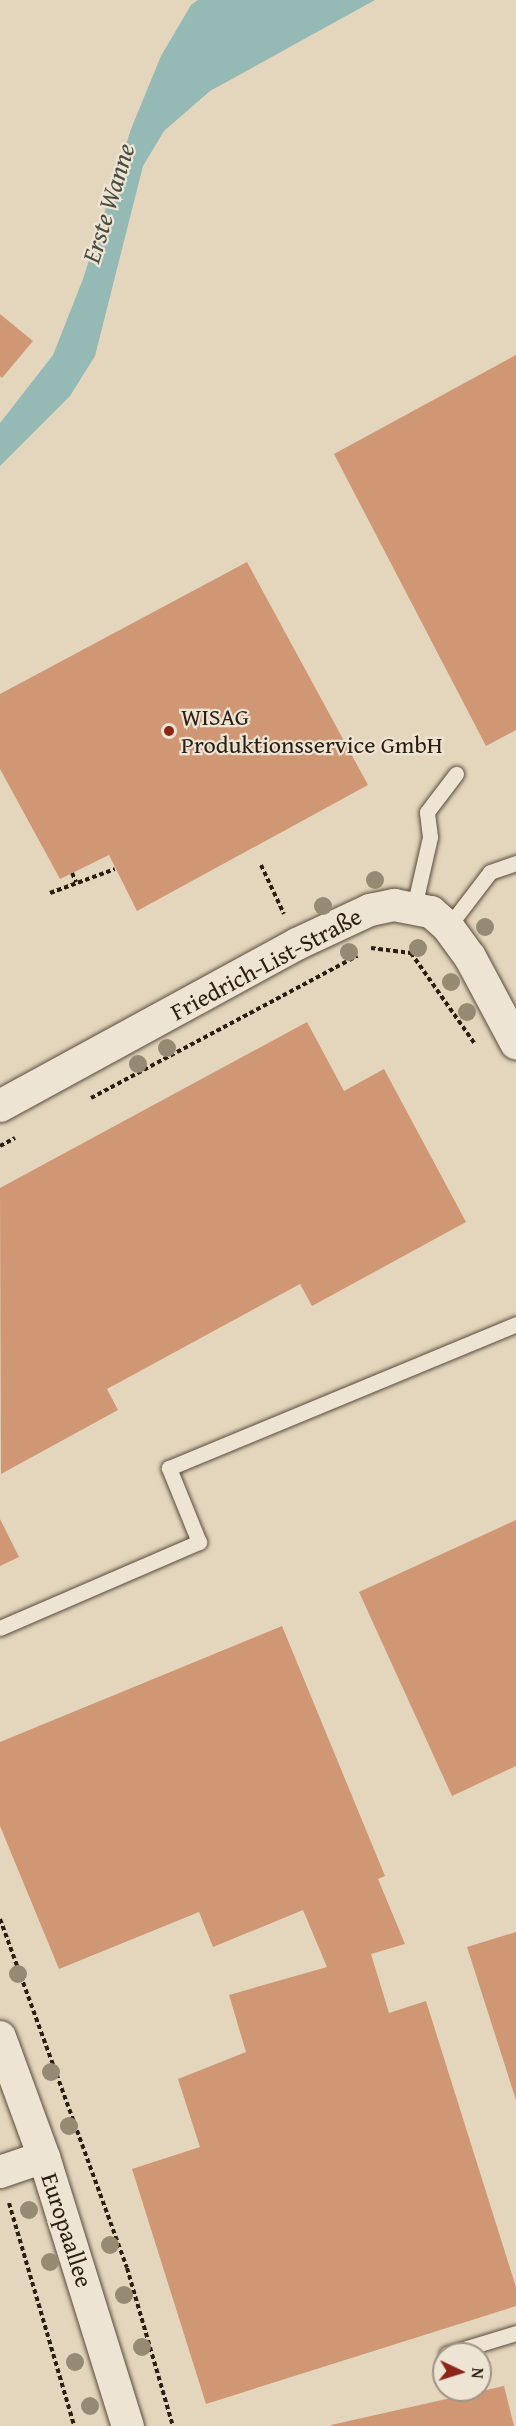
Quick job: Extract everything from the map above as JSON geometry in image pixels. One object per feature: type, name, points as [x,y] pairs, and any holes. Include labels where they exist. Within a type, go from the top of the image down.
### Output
[{"type":"street","name":"Friedrich-List-Straße","points":[[0,1106],[297,944],[370,910],[394,905],[431,912],[448,927],[470,957],[516,1043]]},
{"type":"street","name":"Europaallee","points":[[0,2037],[44,2157],[128,2426]]},
{"type":"street","points":[[3,2184],[44,2157]]},
{"type":"lane","points":[[414,907],[430,837],[427,812],[456,774]]},
{"type":"lane","points":[[448,927],[490,872],[516,863]]},
{"type":"lane","points":[[0,1628],[199,1542],[168,1468],[516,1324]]},
{"type":"lane","points":[[486,2342],[516,2333]]},
{"type":"path","points":[[261,866],[297,944]]},
{"type":"path","points":[[51,893],[115,869]]},
{"type":"path","points":[[72,873],[76,882]]},
{"type":"path","points":[[83,1102],[373,947],[411,953],[475,1044]]},
{"type":"path","points":[[0,1146],[21,1135]]},
{"type":"path","points":[[0,1919],[127,2268],[173,2426]]},
{"type":"path","points":[[3,2184],[74,2426]]},
{"type":"water","name":"Erste Wanne","points":[[198,0],[375,0],[210,91],[164,131],[143,166],[95,356],[70,396],[0,466],[0,423],[53,355],[83,279],[131,129],[161,56],[191,5]]},
{"type":"building","points":[[0,314],[33,341],[2,378],[0,376]]},
{"type":"building","points":[[516,355],[516,730],[486,746],[334,454]]},
{"type":"building","name":"WISAG Produktionsservice GmbH","points":[[247,562],[368,785],[137,911],[109,855],[60,879],[0,769],[0,694]]},
{"type":"building","points":[[307,1022],[344,1091],[384,1069],[466,1222],[312,1306],[300,1284],[107,1389],[118,1410],[1,1474],[0,1188]]},
{"type":"building","points":[[0,1519],[19,1557],[0,1566]]},
{"type":"building","points":[[516,1520],[516,1766],[452,1796],[359,1592]]},
{"type":"building","points":[[282,1626],[385,1876],[378,1879],[405,1944],[371,1954],[389,2013],[426,2001],[516,2287],[516,2306],[206,2404],[132,2169],[200,2147],[178,2079],[246,2052],[229,1995],[327,1967],[303,1910],[213,1947],[199,1912],[59,1969],[0,1826],[0,1742]]},
{"type":"building","points":[[516,1932],[516,2100],[467,1947]]},
{"type":"building","points":[[504,2386],[514,2426],[331,2426],[433,2402],[492,2402],[492,2389]]},
{"type":"place","name":"WISAG Produktionsservice GmbH","points":[[169,731]]}]
